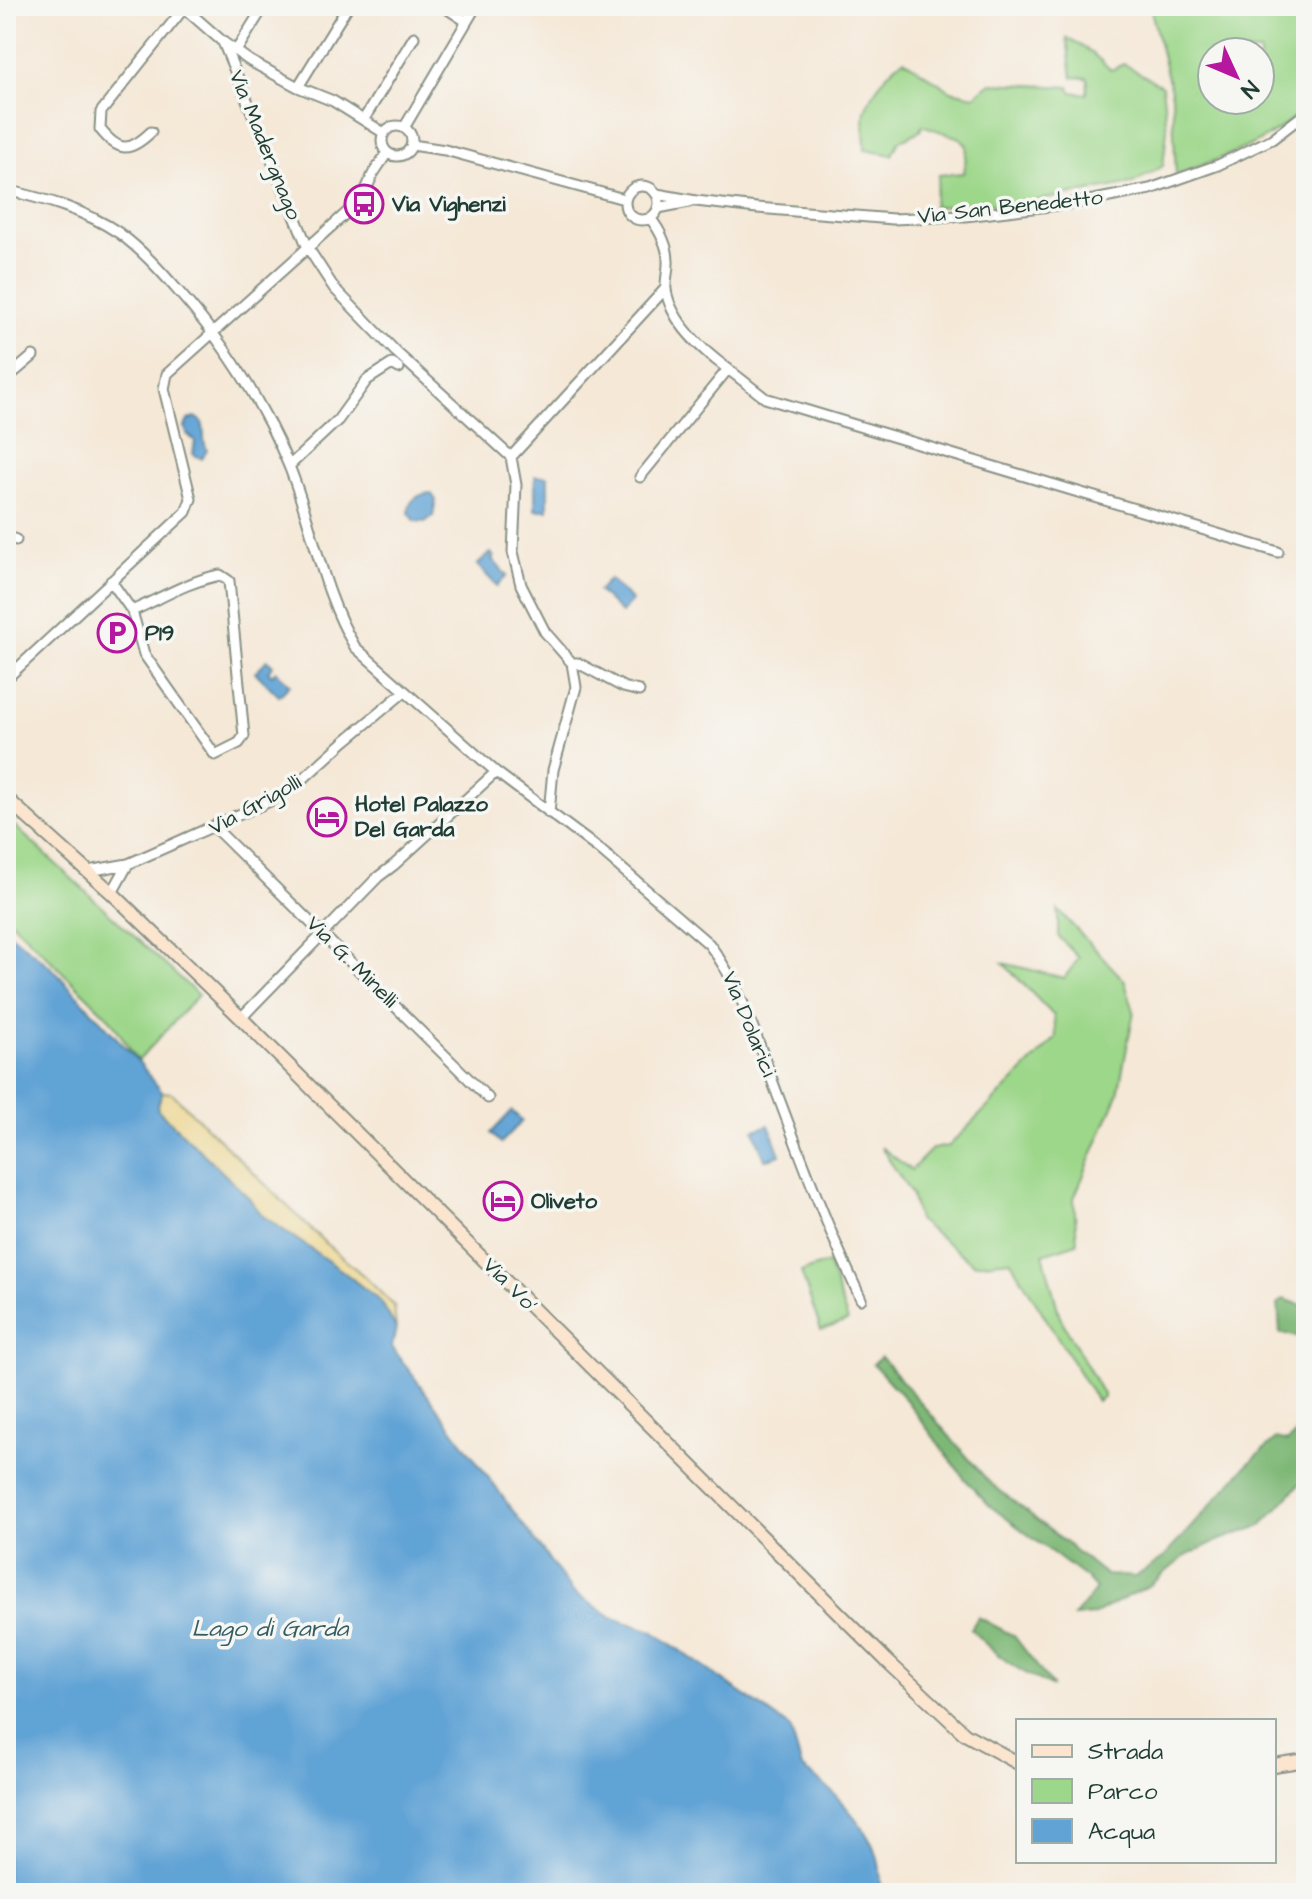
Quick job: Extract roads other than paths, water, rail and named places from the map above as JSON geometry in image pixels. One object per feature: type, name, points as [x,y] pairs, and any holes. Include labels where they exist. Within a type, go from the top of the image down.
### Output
[{"type":"street","points":[[236,51],[264,6]]},
{"type":"street","points":[[298,87],[348,6]]},
{"type":"street","points":[[443,6],[466,21]]},
{"type":"street","points":[[404,128],[476,6]]},
{"type":"street","points":[[151,132],[137,145],[115,144],[100,129],[101,112],[183,7],[236,51],[298,87],[333,101],[384,133]]},
{"type":"street","points":[[364,119],[414,37]]},
{"type":"street","name":"Via Madergnago","points":[[223,42],[308,248],[334,288],[377,333],[511,457]]},
{"type":"street","name":"Via San Benedetto","points":[[624,199],[635,187],[651,188],[657,194],[696,201],[893,219],[965,216],[1084,202],[1150,189],[1218,165],[1272,139],[1306,113]]},
{"type":"street","points":[[384,133],[397,126],[404,128],[412,137],[412,145]]},
{"type":"street","points":[[6,679],[186,512],[191,499],[164,389],[167,374],[362,199],[387,153],[382,145],[384,133]]},
{"type":"street","name":"Via San Benedetto","points":[[387,153],[404,155],[412,145],[445,150],[624,199]]},
{"type":"street","name":"Via Dolarici","points":[[6,190],[50,200],[80,212],[117,232],[145,254],[215,333],[248,382],[289,466],[340,623],[355,647],[496,772],[653,895],[709,944],[723,962],[748,1015],[818,1203],[861,1299]]},
{"type":"street","points":[[657,194],[658,208],[650,218],[665,242],[669,259],[666,288],[671,303],[688,333],[765,398],[1278,552]]},
{"type":"street","name":"Via San Benedetto","points":[[624,199],[626,210],[634,218],[650,218]]},
{"type":"street","name":"Via San Benedetto","points":[[658,208],[696,201]]},
{"type":"street","points":[[549,813],[553,770],[576,687],[572,663],[545,632],[521,585],[513,552],[516,485],[511,457],[666,288]]},
{"type":"street","points":[[6,379],[33,356]]},
{"type":"street","points":[[289,466],[338,420],[367,380],[392,364],[399,368]]},
{"type":"street","points":[[640,477],[728,369]]},
{"type":"street","points":[[111,581],[132,611],[144,654],[215,755],[239,743],[244,736],[229,581],[220,575],[196,579],[132,611]]},
{"type":"street","points":[[7,663],[15,671]]},
{"type":"street","points":[[572,663],[578,663],[623,687],[639,691]]},
{"type":"street","name":"Via Grigolli","points":[[88,871],[128,864],[215,828],[294,787],[404,692]]},
{"type":"street","points":[[241,1018],[378,877],[496,772]]},
{"type":"street","name":"Via Vo'","points":[[6,798],[112,893],[241,1018],[886,1660],[965,1734],[1016,1762]]},
{"type":"street","name":"Via G. Minelli","points":[[215,828],[488,1098]]},
{"type":"street","points":[[112,893],[128,864]]},
{"type":"street","points":[[1276,1765],[1306,1760]]},
{"type":"water","points":[[195,417],[202,423],[207,450],[202,459],[193,454],[195,441],[187,434],[185,427],[188,420]]},
{"type":"water","points":[[535,476],[548,476],[548,510],[535,510]]},
{"type":"water","points":[[431,493],[436,500],[433,516],[425,522],[415,521],[409,513],[412,501]]},
{"type":"water","points":[[491,553],[492,559],[507,576],[497,586],[477,565]]},
{"type":"water","points":[[609,579],[632,601],[621,613],[598,591]]},
{"type":"water","points":[[267,660],[273,665],[268,671],[272,675],[276,671],[290,685],[279,696],[255,672]]},
{"type":"water","name":"Lago di Garda","points":[[6,930],[53,969],[138,1061],[162,1092],[157,1109],[247,1196],[263,1216],[381,1302],[396,1328],[392,1347],[573,1592],[613,1618],[652,1631],[790,1727],[802,1768],[846,1806],[864,1830],[878,1859],[883,1893],[6,1893]]},
{"type":"water","points":[[512,1111],[522,1121],[501,1143],[491,1133]]},
{"type":"water","points":[[769,1125],[780,1155],[765,1160],[754,1130]]},
{"type":"place","name":"Via Vighenzi","points":[[364,204]]},
{"type":"place","name":"P19","points":[[117,633]]},
{"type":"place","name":"Hotel Palazzo Del Garda","points":[[327,817]]},
{"type":"place","name":"Oliveto","points":[[503,1201]]}]
